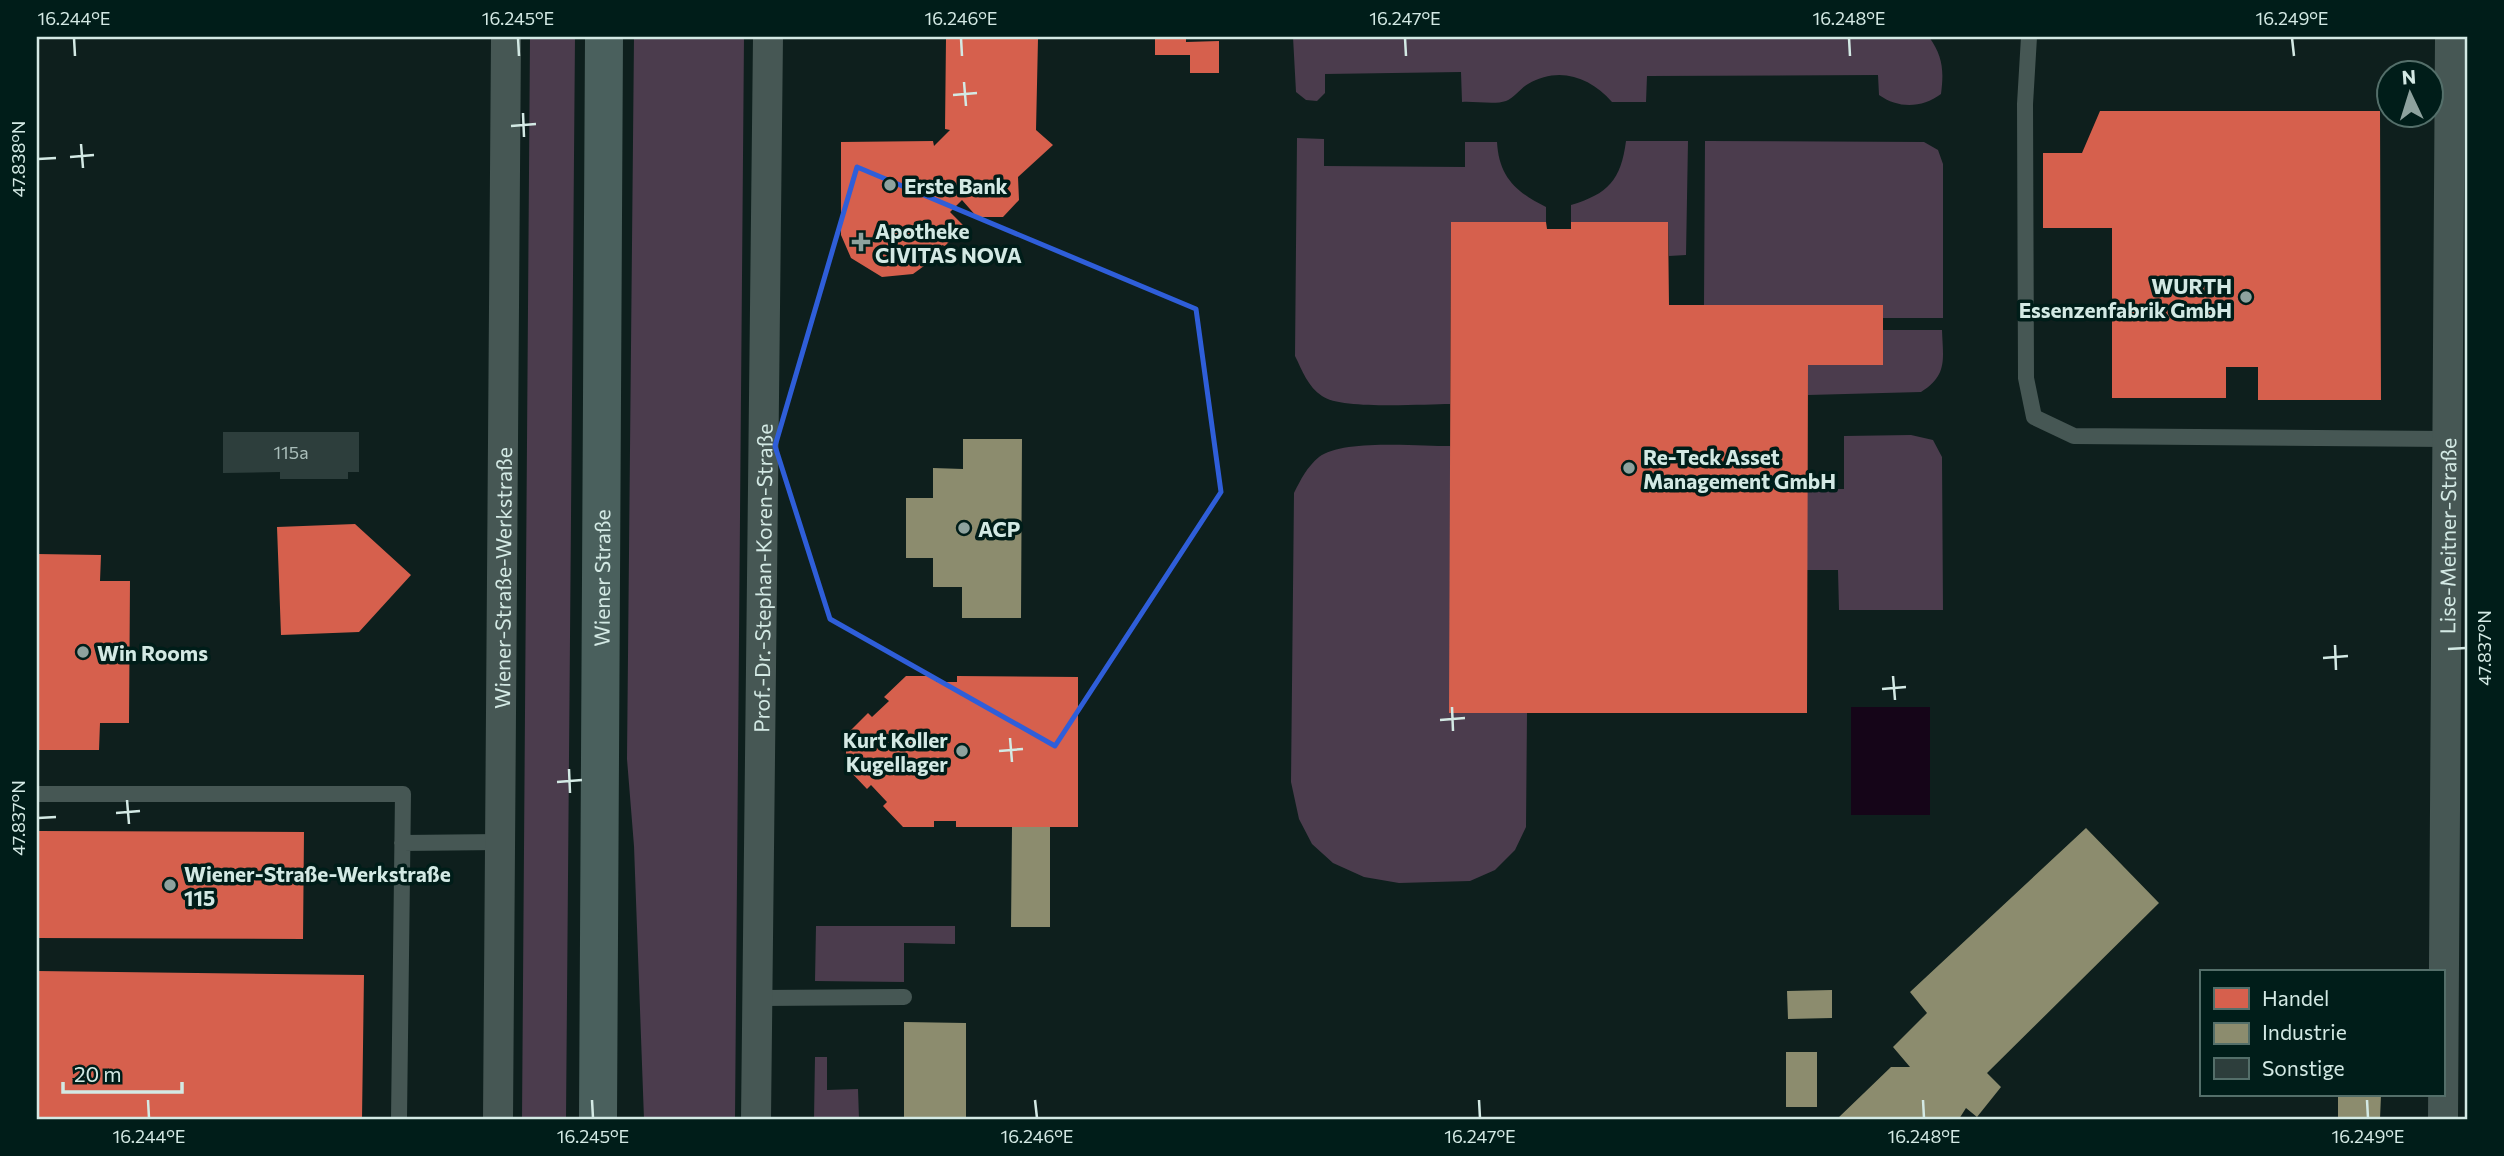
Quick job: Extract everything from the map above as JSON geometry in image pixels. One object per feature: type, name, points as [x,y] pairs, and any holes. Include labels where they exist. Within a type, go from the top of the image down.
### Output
[{"type":"main road","name":"Wiener Straße","points":[[598,1119],[604,37]]},
{"type":"street","name":"Wiener-Straße-Werkstraße","points":[[498,1119],[506,37]]},
{"type":"street","name":"Prof.-Dr.-Stephan-Koren-Straße","points":[[756,1119],[768,37]]},
{"type":"street","name":"Lise-Meitner-Straße","points":[[2444,970],[2450,37]]},
{"type":"street","name":"Lise-Meitner-Straße","points":[[2443,1096],[2443,1119]]},
{"type":"lane","points":[[2029,37],[2029,73],[2025,104],[2026,379],[2034,417],[2074,436],[2447,439]]},
{"type":"lane","points":[[37,794],[403,794],[399,1119]]},
{"type":"lane","points":[[402,843],[500,842]]},
{"type":"lane","points":[[758,998],[904,997]]},
{"type":"highlighted area","points":[[857,167],[1196,309],[1221,492],[1055,746],[830,619],[775,446]]},
{"type":"shaded area","points":[[530,37],[575,37],[566,1119],[522,1119]]},
{"type":"shaded area","points":[[634,37],[744,37],[735,1119],[644,1119],[634,846],[627,759]]},
{"type":"shaded area","points":[[1293,37],[1929,37],[1940,57],[1942,86],[1941,94],[1934,99],[1902,105],[1879,95],[1878,75],[1647,76],[1646,102],[1612,102],[1594,86],[1562,75],[1540,79],[1525,86],[1509,100],[1490,103],[1462,102],[1461,72],[1325,74],[1325,93],[1317,101],[1306,100],[1296,92]]},
{"type":"shaded area","points":[[1297,138],[1324,139],[1324,166],[1465,167],[1465,142],[1497,142],[1501,165],[1511,182],[1546,207],[1546,222],[1451,222],[1450,404],[1346,403],[1322,396],[1306,378],[1295,356]]},
{"type":"shaded area","points":[[1626,141],[1688,141],[1686,255],[1669,256],[1668,222],[1571,222],[1571,205],[1603,190],[1616,175]]},
{"type":"shaded area","points":[[1705,141],[1924,142],[1938,150],[1943,164],[1943,318],[1883,318],[1883,305],[1704,305]]},
{"type":"shaded area","points":[[1883,330],[1942,330],[1942,366],[1930,386],[1921,392],[1808,395],[1808,365],[1883,365]]},
{"type":"shaded area","points":[[1911,435],[1933,440],[1942,457],[1943,610],[1839,610],[1838,570],[1807,570],[1807,489],[1844,489],[1844,436]]},
{"type":"shaded area","points":[[1362,446],[1450,446],[1527,713],[1526,827],[1515,850],[1495,870],[1470,881],[1399,883],[1364,877],[1333,863],[1312,844],[1299,819],[1291,782],[1294,493],[1311,465],[1330,451]]},
{"type":"shaded area","points":[[1851,707],[1930,707],[1930,815],[1851,815]]},
{"type":"shaded area","points":[[816,926],[955,926],[955,944],[904,943],[904,982],[815,981]]},
{"type":"shaded area","points":[[815,1057],[827,1057],[827,1090],[858,1089],[859,1119],[814,1119]]},
{"type":"building: Handel","points":[[1155,37],[1186,37],[1186,42],[1219,41],[1219,73],[1190,73],[1190,55],[1155,55]]},
{"type":"building: Handel","points":[[946,38],[1038,39],[1036,130],[1053,145],[1018,177],[1019,200],[1003,217],[977,217],[962,200],[950,212],[964,226],[945,246],[942,245],[935,258],[913,274],[882,277],[851,258],[841,235],[841,142],[933,141],[934,146],[950,130],[945,129]]},
{"type":"building: Handel","name":"WURTH Essenzenfabrik GmbH","points":[[2100,111],[2374,111],[2374,130],[2380,130],[2381,400],[2258,400],[2258,367],[2226,367],[2226,398],[2112,398],[2112,228],[2043,228],[2043,153],[2082,153]]},
{"type":"building: Handel","name":"Re-Teck Asset Management GmbH","points":[[1451,222],[1546,222],[1547,229],[1571,229],[1571,222],[1668,222],[1669,305],[1883,305],[1883,365],[1808,365],[1807,713],[1449,713]]},
{"type":"building: Handel","points":[[355,524],[411,575],[359,632],[281,635],[277,527]]},
{"type":"building: Handel","name":"Win Rooms","points":[[37,554],[101,555],[100,581],[130,581],[129,723],[100,723],[99,750],[37,750]]},
{"type":"building: Handel","name":"Kurt Koller Kugellager","points":[[906,676],[936,676],[936,682],[957,682],[957,676],[1078,677],[1078,827],[956,827],[956,821],[934,821],[934,827],[903,827],[883,806],[887,802],[871,785],[867,789],[846,767],[846,735],[868,713],[872,717],[889,701],[884,697]]},
{"type":"building: Handel","name":"Wiener-Straße-Werkstraße 115","points":[[37,831],[304,832],[303,939],[37,938]]},
{"type":"building: Handel","points":[[37,971],[364,975],[362,1119],[37,1119]]},
{"type":"building: Industrie","name":"ACP","points":[[963,439],[1022,439],[1021,618],[962,618],[962,587],[933,587],[933,558],[906,558],[906,498],[933,498],[933,468],[963,469]]},
{"type":"building: Industrie","points":[[1012,827],[1050,827],[1050,927],[1011,927]]},
{"type":"building: Industrie","points":[[2086,828],[2159,903],[1987,1073],[2001,1087],[1977,1117],[1966,1108],[1959,1119],[1837,1119],[1891,1067],[1910,1067],[1893,1047],[1927,1013],[1910,992]]},
{"type":"building: Industrie","points":[[1832,990],[1832,1018],[1788,1019],[1787,991]]},
{"type":"building: Industrie","points":[[904,1022],[966,1023],[966,1119],[904,1119]]},
{"type":"building: Industrie","points":[[1786,1052],[1817,1052],[1817,1107],[1786,1107]]},
{"type":"building: Industrie","points":[[2338,1096],[2381,1096],[2380,1119],[2338,1119]]},
{"type":"building: Sonstige","points":[[223,432],[359,432],[359,472],[348,472],[348,479],[280,479],[280,472],[223,473]]},
{"type":"place","name":"Erste Bank","points":[[890,185]]},
{"type":"place","name":"Apotheke CIVITAS NOVA","points":[[861,242]]},
{"type":"place","name":"WURTH Essenzenfabrik GmbH","points":[[2246,297]]},
{"type":"place","name":"Re-Teck Asset Management GmbH","points":[[1629,468]]},
{"type":"place","name":"ACP","points":[[964,528]]},
{"type":"place","name":"Win Rooms","points":[[83,652]]},
{"type":"place","name":"Kurt Koller Kugellager","points":[[962,751]]},
{"type":"place","name":"Wiener-Straße-Werkstraße 115","points":[[170,885]]}]
